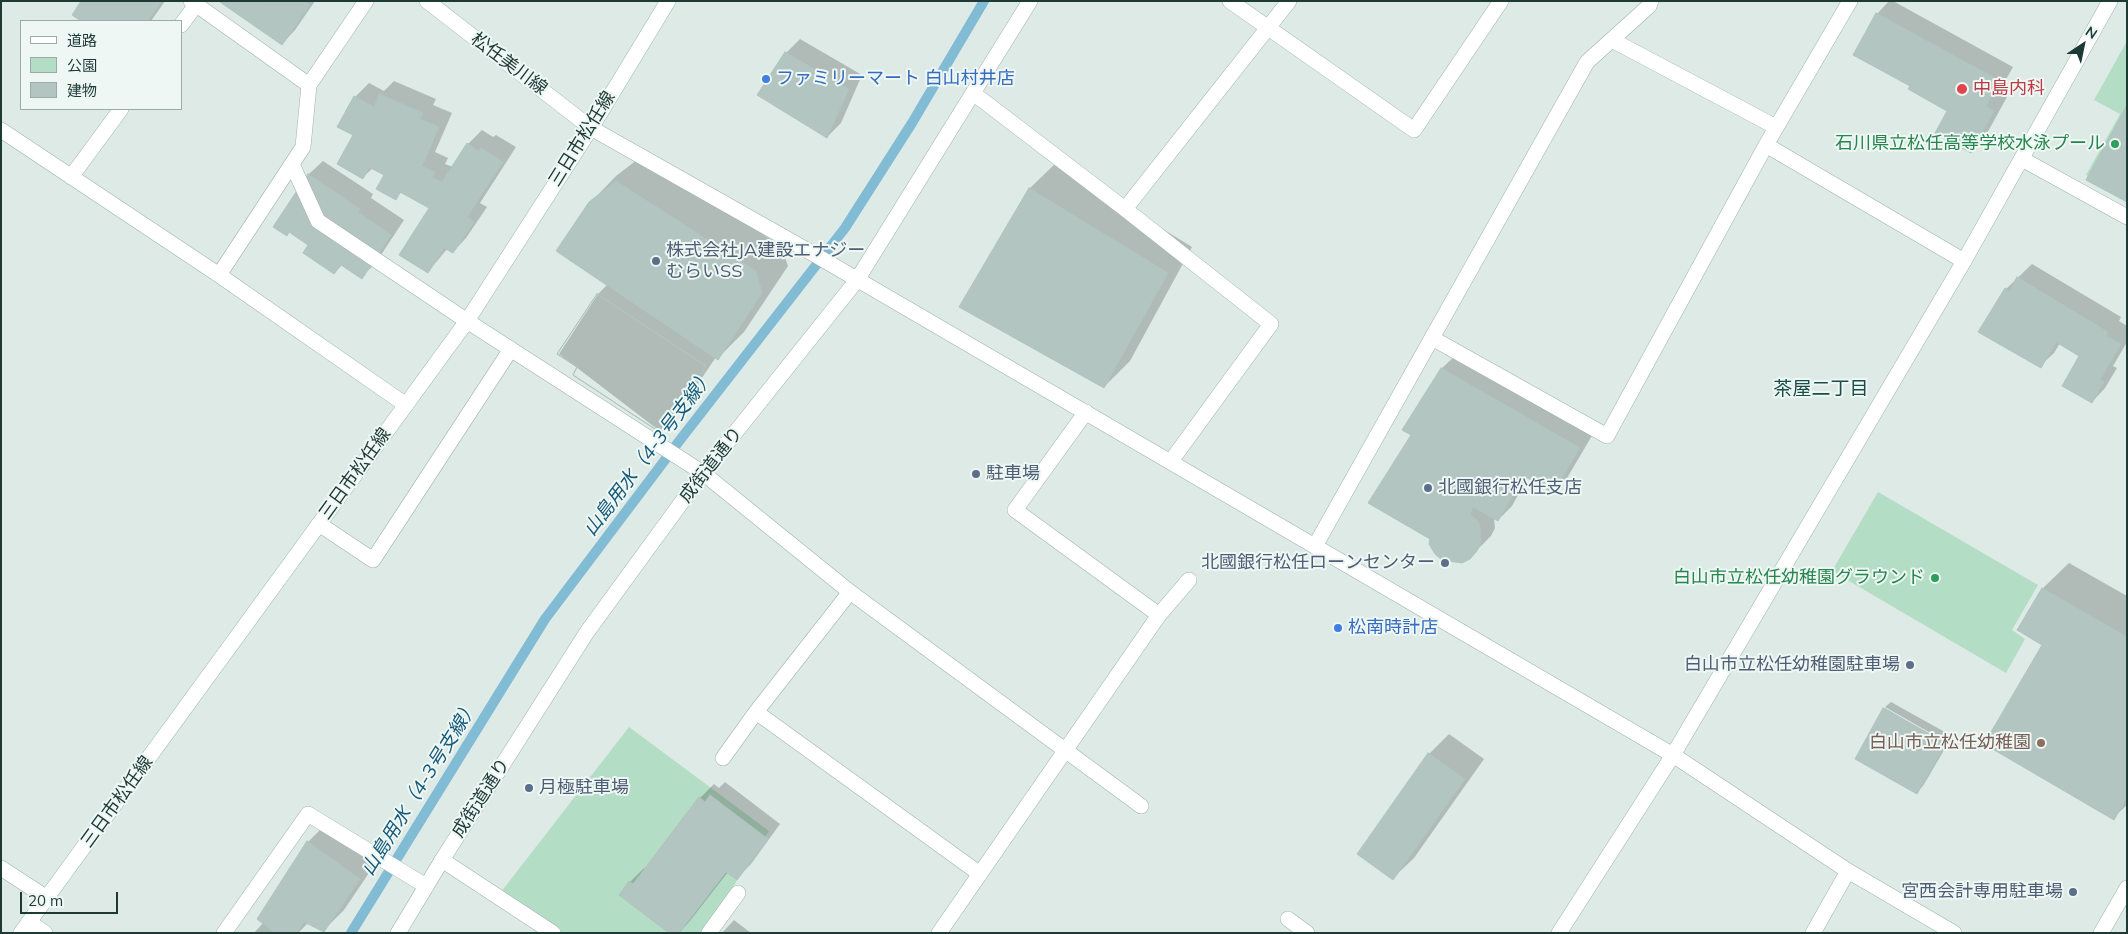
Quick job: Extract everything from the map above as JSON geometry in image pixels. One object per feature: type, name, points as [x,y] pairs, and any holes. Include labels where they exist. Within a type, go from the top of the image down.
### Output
[{"type":"street","points":[[219,275],[303,147],[309,85],[366,1]]},
{"type":"street","name":"松任美川線","points":[[427,1],[591,128],[805,249],[1673,754],[1848,871],[1954,933]]},
{"type":"street","name":"三日市松任線","points":[[25,927],[467,321],[591,128],[668,1]]},
{"type":"street","name":"成街道通り","points":[[398,933],[442,860],[587,632],[703,473],[857,280],[1030,1]]},
{"type":"street","points":[[1230,1],[1268,30],[1414,130],[1501,1]]},
{"type":"street","points":[[1125,209],[1289,1]]},
{"type":"street","points":[[1315,546],[1587,62],[1649,6],[1651,1]]},
{"type":"street","points":[[1432,338],[1607,436],[1776,127],[1850,1]]},
{"type":"street","points":[[1559,933],[1673,754],[1964,261],[2110,1]]},
{"type":"street","points":[[182,23],[194,3],[309,85]]},
{"type":"street","points":[[1612,40],[1776,127]]},
{"type":"street","points":[[973,93],[1271,324],[1172,462]]},
{"type":"street","points":[[71,177],[120,110]]},
{"type":"street","points":[[1,130],[219,275],[406,405]]},
{"type":"street","points":[[1766,145],[1964,261]]},
{"type":"street","points":[[2022,159],[2127,217]]},
{"type":"street","points":[[292,164],[318,221],[467,321],[703,473],[850,592],[1141,806]]},
{"type":"street","points":[[319,524],[373,560],[510,349]]},
{"type":"street","points":[[1086,412],[1015,510],[1158,615]]},
{"type":"street","points":[[939,933],[1158,615],[1190,580]]},
{"type":"street","points":[[723,758],[756,712],[850,592]]},
{"type":"street","points":[[756,712],[980,874]]},
{"type":"street","points":[[224,933],[308,814],[426,886]]},
{"type":"street","points":[[442,860],[553,933]]},
{"type":"street","points":[[1,868],[47,898]]},
{"type":"street","points":[[1813,933],[1848,871]]},
{"type":"street","points":[[2101,933],[2127,888]]},
{"type":"street","points":[[709,933],[738,893]]},
{"type":"street","points":[[1288,919],[1307,933]]},
{"type":"street","points":[[25,927],[45,933]]},
{"type":"green space","name":"石川県立松任高等学校水泳プール","points":[[2127,41],[2127,197],[2086,175],[2120,114],[2094,100]]},
{"type":"green space","name":"白山市立松任幼稚園グラウンド","points":[[1878,492],[2038,585],[2012,630],[2025,639],[2006,673],[1832,571]]},
{"type":"green space","points":[[629,727],[769,831],[703,933],[562,933],[501,892]]},
{"type":"building","points":[[81,1],[162,1],[149,20],[80,20],[72,15]]},
{"type":"building","points":[[304,1],[310,5],[282,45],[220,2]]},
{"type":"building","points":[[1876,13],[2000,81],[1986,106],[1994,111],[1971,153],[1935,133],[1947,111],[1908,89],[1910,86],[1853,55]]},
{"type":"building","points":[[785,52],[849,89],[827,138],[757,95]]},
{"type":"building","points":[[379,94],[423,113],[420,119],[439,127],[422,166],[435,172],[432,178],[442,182],[467,143],[479,151],[481,148],[503,162],[467,217],[474,222],[453,253],[444,248],[428,273],[399,255],[429,208],[400,192],[396,200],[376,189],[384,175],[369,167],[363,179],[337,164],[353,135],[337,127],[354,96],[374,107]]},
{"type":"building","points":[[2127,105],[2127,202],[2086,180]]},
{"type":"building","points":[[308,174],[360,209],[358,212],[391,235],[362,279],[341,265],[334,274],[303,253],[308,245],[289,232],[287,236],[273,227]]},
{"type":"building","name":"株式会社JA建設エナジー むらいSS","points":[[616,181],[756,271],[762,293],[718,360],[556,251],[589,202]]},
{"type":"building","points":[[1029,188],[1168,273],[1104,388],[959,307]]},
{"type":"building","points":[[2017,277],[2108,332],[2106,336],[2121,344],[2100,380],[2104,382],[2092,403],[2062,386],[2079,356],[2056,342],[2041,368],[1978,332],[2005,288],[2010,291]]},
{"type":"building","points":[[597,294],[706,366],[661,433],[573,375],[577,367],[557,354]]},
{"type":"building","points":[[597,294],[706,366],[661,433],[573,375],[577,367],[557,354]]},
{"type":"building","points":[[1441,368],[1580,448],[1553,493],[1524,476],[1498,521],[1473,507],[1470,514],[1478,521],[1481,542],[1477,551],[1470,559],[1462,563],[1442,560],[1435,554],[1429,544],[1430,539],[1368,503],[1411,435],[1402,430]]},
{"type":"building","name":"白山市立松任幼稚園","points":[[2042,588],[2127,637],[2127,797],[2114,820],[1984,744],[2042,645],[2017,630]]},
{"type":"building","points":[[1883,708],[1946,743],[1917,794],[1855,759]]},
{"type":"building","points":[[1428,753],[1465,779],[1393,880],[1357,854]]},
{"type":"building","points":[[710,795],[768,839],[737,880],[726,872],[679,933],[669,933],[619,895],[629,881],[633,884],[699,797],[705,802]]},
{"type":"building","points":[[307,841],[360,879],[324,932],[304,922],[297,933],[274,933],[257,919]]},
{"type":"waterway","name":"山島用水（4-3号支線）","points":[[351,933],[545,619],[680,440],[845,228],[912,123],[984,1]]},
{"type":"place","name":"ファミリーマート 白山村井店","points":[[766,79]]},
{"type":"place","name":"中島内科","points":[[1962,89]]},
{"type":"place","name":"石川県立松任高等学校水泳プール","points":[[2115,144]]},
{"type":"place","name":"株式会社JA建設エナジー むらいSS","points":[[656,261]]},
{"type":"place","name":"駐車場","points":[[976,474]]},
{"type":"place","name":"北國銀行松任支店","points":[[1428,488]]},
{"type":"place","name":"北國銀行松任ローンセンター","points":[[1445,563]]},
{"type":"place","name":"白山市立松任幼稚園グラウンド","points":[[1935,578]]},
{"type":"place","name":"松南時計店","points":[[1338,628]]},
{"type":"place","name":"白山市立松任幼稚園駐車場","points":[[1910,665]]},
{"type":"place","name":"白山市立松任幼稚園","points":[[2041,743]]},
{"type":"place","name":"月極駐車場","points":[[529,788]]},
{"type":"place","name":"宮西会計専用駐車場","points":[[2073,892]]},
{"type":"district","name":"茶屋二丁目","points":[[1821,389]]}]
